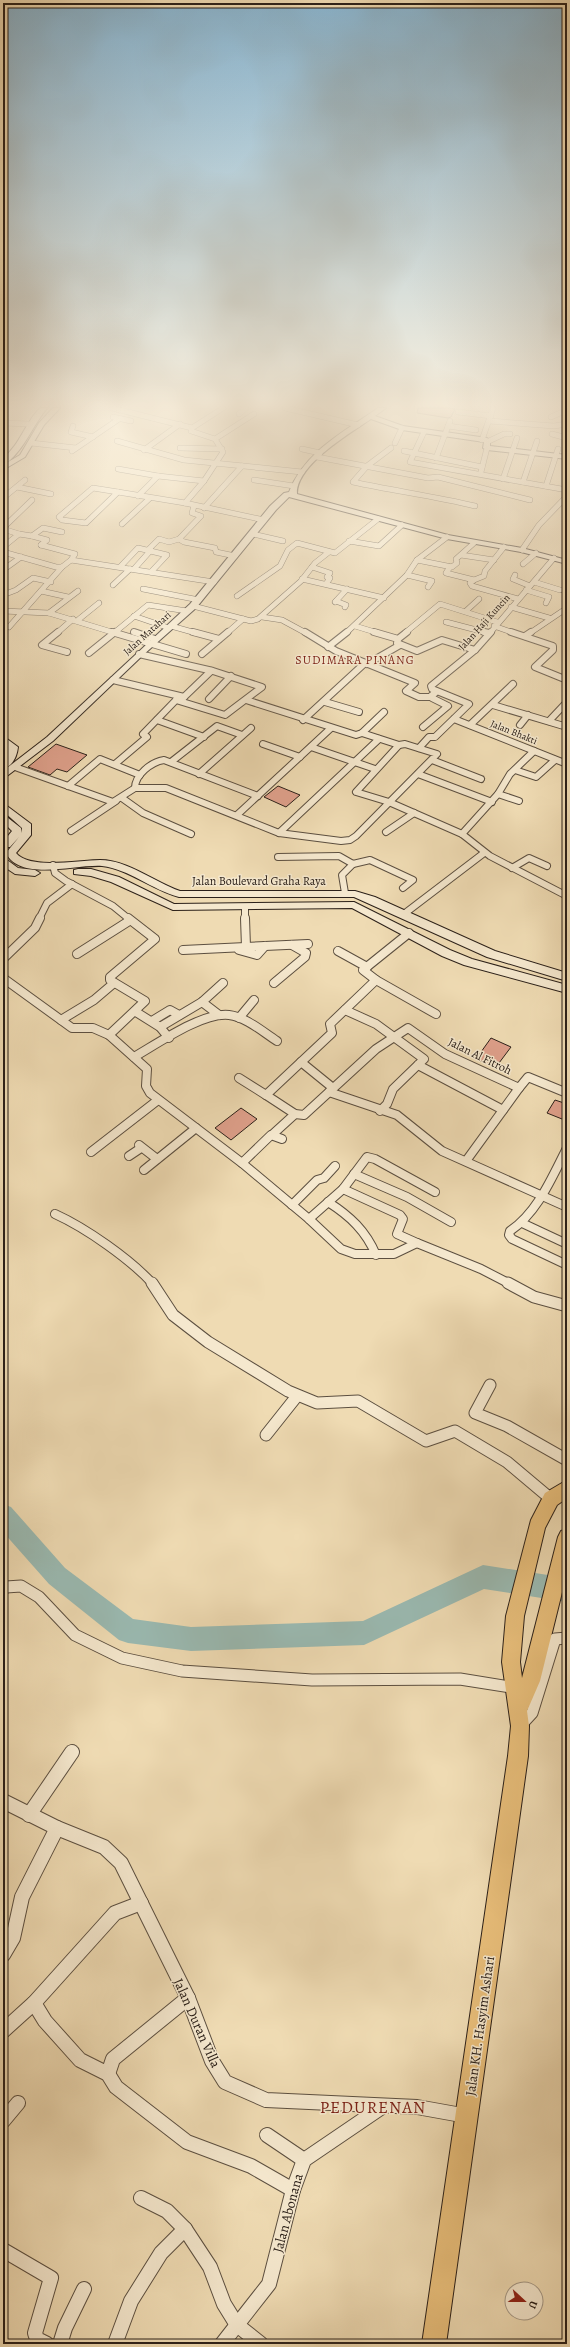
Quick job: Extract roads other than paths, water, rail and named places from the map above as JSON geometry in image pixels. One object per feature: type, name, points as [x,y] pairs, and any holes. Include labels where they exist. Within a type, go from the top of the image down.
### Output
[{"type":"main road","name":"Jalan Matahari","points":[[3,776],[54,736],[139,654],[193,606],[266,518]]},
{"type":"main road","points":[[372,518],[447,537],[474,543],[522,550],[567,562]]},
{"type":"main road","points":[[3,739],[13,747],[12,756],[3,766]]},
{"type":"main road","name":"Jalan Boulevard Graha Raya","points":[[3,806],[26,824],[28,828],[27,833],[12,853],[13,857],[24,864],[54,869],[104,874],[158,902],[173,907],[354,905],[446,953],[468,962],[567,989]]},
{"type":"main road","points":[[3,817],[16,830],[16,835],[3,850]]},
{"type":"main road","name":"Jalan Boulevard Graha Raya","points":[[3,860],[9,868],[23,873],[102,863],[125,869],[159,888],[179,894],[345,893],[362,896],[477,948],[567,976]]},
{"type":"main road","points":[[244,894],[245,907]]},
{"type":"main road","points":[[446,953],[456,948],[458,940]]},
{"type":"main road","points":[[468,962],[468,954],[477,948]]},
{"type":"main road","name":"Jalan KH. Hasyim Ashari","points":[[434,2344],[517,1763],[518,1707],[511,1662],[515,1616],[537,1526],[551,1499],[567,1488]]},
{"type":"main road","name":"Jalan KH. Hasyim Ashari","points":[[518,1707],[531,1681],[567,1537]]},
{"type":"street","points":[[10,627],[41,591],[62,571],[62,567],[71,560],[75,554],[41,545],[48,540],[19,534],[3,528],[14,518]]},
{"type":"street","points":[[60,518],[62,520],[86,523],[92,518]]},
{"type":"street","points":[[122,524],[129,518]]},
{"type":"street","points":[[113,585],[132,569],[159,539],[169,542],[179,539],[200,518]]},
{"type":"street","points":[[252,518],[264,520]]},
{"type":"street","points":[[522,550],[539,525],[546,518]]},
{"type":"street","points":[[237,596],[280,566],[288,550],[297,543],[335,553],[378,519]]},
{"type":"street","points":[[349,541],[379,546],[402,525]]},
{"type":"street","points":[[32,536],[43,528],[62,532]]},
{"type":"street","points":[[3,547],[19,534]]},
{"type":"street","points":[[253,534],[283,542]]},
{"type":"street","points":[[328,647],[355,626],[384,598],[407,575],[417,560],[447,537]]},
{"type":"street","points":[[179,539],[184,542],[215,548],[216,552],[235,556]]},
{"type":"street","points":[[474,543],[456,559],[457,563],[450,567],[446,573],[474,580]]},
{"type":"street","points":[[504,547],[485,571],[484,576],[470,583],[472,586],[518,599]]},
{"type":"street","points":[[120,568],[137,548],[166,555],[151,572]]},
{"type":"street","points":[[3,552],[62,567]]},
{"type":"street","points":[[143,589],[193,606],[251,621],[262,617],[329,552]]},
{"type":"street","points":[[523,564],[536,553]]},
{"type":"street","points":[[461,554],[494,560]]},
{"type":"street","points":[[3,570],[21,557]]},
{"type":"street","name":"Jalan Haji Kuncin","points":[[437,691],[431,688],[431,686],[475,650],[554,558]]},
{"type":"street","points":[[71,560],[214,582]]},
{"type":"street","points":[[417,560],[450,567]]},
{"type":"street","points":[[312,568],[330,573],[327,576],[330,578],[326,584]]},
{"type":"street","points":[[407,575],[432,581],[428,587]]},
{"type":"street","points":[[515,575],[513,579],[530,586],[549,597],[546,603]]},
{"type":"street","points":[[3,595],[16,590],[33,578],[51,582]]},
{"type":"street","points":[[302,579],[384,598]]},
{"type":"street","points":[[530,586],[560,590]]},
{"type":"street","points":[[345,607],[346,605],[336,601],[347,589]]},
{"type":"street","points":[[49,613],[78,590]]},
{"type":"street","points":[[41,591],[68,597]]},
{"type":"street","points":[[466,611],[479,599]]},
{"type":"street","points":[[67,652],[42,645],[99,603]]},
{"type":"street","points":[[89,653],[150,604],[193,606]]},
{"type":"street","points":[[303,720],[325,702],[366,663],[399,642],[437,605],[444,604],[466,611],[553,646],[553,650],[536,665],[536,669],[567,680]]},
{"type":"street","points":[[511,607],[549,618]]},
{"type":"street","points":[[525,636],[549,618],[567,608]]},
{"type":"street","points":[[3,611],[49,613],[152,642],[186,654]]},
{"type":"street","points":[[134,616],[170,627],[219,639]]},
{"type":"street","points":[[262,617],[271,618],[292,625],[328,647],[414,683],[406,691],[419,697],[431,697],[447,704],[448,706],[423,727]]},
{"type":"street","points":[[202,654],[243,619]]},
{"type":"street","points":[[446,622],[489,633]]},
{"type":"street","points":[[355,626],[399,642],[418,651],[442,640],[475,650]]},
{"type":"street","points":[[134,632],[152,642]]},
{"type":"street","points":[[139,654],[231,676],[262,686],[246,700],[222,715],[176,700]]},
{"type":"street","points":[[115,764],[147,737],[142,735],[176,700],[184,697],[210,671]]},
{"type":"street","points":[[209,699],[231,676]]},
{"type":"street","points":[[113,680],[184,697]]},
{"type":"street","points":[[470,725],[493,705],[513,684]]},
{"type":"street","points":[[419,748],[429,737],[435,737],[469,703],[437,691],[431,697]]},
{"type":"street","points":[[246,700],[303,720],[356,735],[362,732],[384,712]]},
{"type":"street","points":[[325,702],[359,712]]},
{"type":"street","points":[[549,721],[565,704]]},
{"type":"street","points":[[493,705],[567,727]]},
{"type":"street","points":[[520,725],[528,715]]},
{"type":"street","name":"Jalan Bhakti","points":[[454,719],[567,764]]},
{"type":"street","points":[[157,720],[204,737]]},
{"type":"street","points":[[170,762],[217,726],[242,735]]},
{"type":"street","points":[[199,774],[251,728]]},
{"type":"street","points":[[237,815],[331,728]]},
{"type":"street","points":[[70,831],[136,788],[151,787],[166,788],[279,833],[317,839],[350,840],[437,754],[406,744],[399,745],[379,740],[362,732]]},
{"type":"street","points":[[279,833],[379,740]]},
{"type":"street","points":[[263,744],[300,757]]},
{"type":"street","points":[[399,745],[375,769],[356,790],[356,792],[389,802],[462,834],[484,853],[567,896]]},
{"type":"street","points":[[311,747],[375,769]]},
{"type":"street","points":[[462,834],[492,802],[515,770],[534,751]]},
{"type":"street","points":[[68,786],[100,759],[140,775]]},
{"type":"street","points":[[136,788],[135,782],[140,775],[159,760],[170,762],[258,796]]},
{"type":"street","points":[[432,760],[481,779]]},
{"type":"street","points":[[515,770],[536,777],[555,760]]},
{"type":"street","points":[[15,767],[68,786],[119,800],[143,813],[191,834]]},
{"type":"street","points":[[418,774],[492,802]]},
{"type":"street","points":[[498,794],[519,801]]},
{"type":"street","points":[[386,832],[414,813]]},
{"type":"street","points":[[404,914],[484,853]]},
{"type":"street","points":[[278,857],[339,856],[353,864]]},
{"type":"street","points":[[512,868],[528,858],[547,866]]},
{"type":"street","points":[[345,893],[342,875],[353,864],[370,860],[413,880],[403,888]]},
{"type":"street","points":[[54,869],[72,884],[113,906],[129,921],[155,939],[114,972],[110,977],[110,980],[114,983],[144,1000],[145,1003],[109,1035]]},
{"type":"street","points":[[3,959],[35,928],[47,903],[72,884]]},
{"type":"street","points":[[245,907],[246,947]]},
{"type":"street","points":[[77,954],[129,921]]},
{"type":"street","points":[[409,933],[362,971],[436,1014]]},
{"type":"street","points":[[183,950],[308,944]]},
{"type":"street","points":[[274,983],[305,957],[306,953],[292,945]]},
{"type":"street","points":[[231,948],[257,954],[266,946]]},
{"type":"street","points":[[338,951],[367,967]]},
{"type":"street","points":[[3,978],[72,1028],[93,1028],[109,1035],[147,1069],[146,1086],[158,1100],[242,1164],[309,1219],[341,1249],[355,1254],[394,1254],[417,1243]]},
{"type":"street","points":[[266,1095],[332,1033],[330,1024],[376,980]]},
{"type":"street","points":[[61,1020],[94,1000],[114,983]]},
{"type":"street","points":[[160,1027],[202,1002],[223,983]]},
{"type":"street","points":[[239,1018],[254,1000]]},
{"type":"street","points":[[202,1002],[220,1015],[239,1018],[277,1041]]},
{"type":"street","points":[[152,1021],[170,1010],[179,1015]]},
{"type":"street","points":[[345,1010],[365,1018],[394,1036],[422,1057],[423,1061],[393,1089],[387,1104],[380,1111]]},
{"type":"street","points":[[136,1012],[160,1027],[169,1038]]},
{"type":"street","points":[[134,1057],[202,1021],[220,1015]]},
{"type":"street","name":"Jalan Al Fitroh","points":[[394,1036],[404,1029],[409,1028],[435,1048],[457,1060],[519,1088],[528,1077],[567,1093]]},
{"type":"street","points":[[239,1078],[295,1114],[304,1115],[376,1049],[394,1036]]},
{"type":"street","points":[[301,1062],[331,1090],[380,1111],[396,1115],[434,1146],[567,1207]]},
{"type":"street","points":[[418,1065],[503,1110]]},
{"type":"street","points":[[466,1161],[519,1088]]},
{"type":"street","points":[[91,1152],[158,1100]]},
{"type":"street","points":[[242,1164],[295,1114]]},
{"type":"street","points":[[144,1170],[196,1128]]},
{"type":"street","points":[[273,1134],[282,1139]]},
{"type":"street","points":[[129,1156],[140,1146],[157,1159]]},
{"type":"street","points":[[567,1148],[542,1195],[522,1223],[510,1231],[509,1235],[512,1239],[567,1265]]},
{"type":"street","points":[[309,1219],[343,1188],[365,1158],[369,1156],[435,1192]]},
{"type":"street","points":[[292,1205],[317,1180],[324,1178],[335,1166]]},
{"type":"street","points":[[354,1174],[407,1197],[451,1222]]},
{"type":"street","points":[[343,1188],[400,1215],[403,1219],[397,1234],[481,1269],[534,1297],[567,1306]]},
{"type":"street","points":[[328,1202],[361,1228],[370,1238],[376,1255]]},
{"type":"street","points":[[55,1214],[71,1221],[139,1269],[154,1286],[173,1315],[186,1326],[208,1342],[297,1396],[317,1403],[358,1401],[426,1441],[455,1431],[507,1462],[551,1499]]},
{"type":"street","points":[[522,1223],[567,1244]]},
{"type":"street","points":[[490,1385],[475,1413],[507,1426],[567,1460]]},
{"type":"street","points":[[266,1435],[297,1396]]},
{"type":"street","points":[[4,1587],[21,1586],[39,1597],[75,1635],[122,1658],[182,1671],[312,1680],[389,1681],[460,1679],[532,1713],[554,1639],[567,1638]]},
{"type":"street","points":[[28,1815],[72,1752]]},
{"type":"street","name":"Jalan Duran Villa","points":[[3,1801],[28,1815],[104,1848],[112,1853],[121,1863],[188,1998],[212,2061],[225,2082],[266,2100],[417,2107],[467,2116]]},
{"type":"street","points":[[3,1955],[13,1938],[22,1897],[57,1828]]},
{"type":"street","points":[[3,2032],[34,2003],[115,1913],[141,1903]]},
{"type":"street","points":[[108,2074],[113,2059],[188,1998]]},
{"type":"street","points":[[34,2003],[45,2021],[80,2060],[108,2074],[116,2087],[187,2142],[251,2166],[293,2190]]},
{"type":"street","points":[[3,2121],[18,2103]]},
{"type":"street","name":"Jalan Abonana","points":[[222,2344],[270,2284],[293,2190],[304,2160],[382,2106]]},
{"type":"street","points":[[267,2135],[304,2160]]},
{"type":"street","points":[[141,2198],[167,2211],[185,2229],[210,2267],[224,2304],[237,2325],[261,2344]]},
{"type":"street","points":[[115,2344],[131,2301],[161,2253],[185,2229]]},
{"type":"street","points":[[3,2250],[51,2278],[35,2333],[37,2339],[47,2344]]},
{"type":"street","points":[[60,2344],[65,2328],[84,2288]]},
{"type":"waterway","points":[[3,1515],[57,1576],[128,1631],[191,1639],[364,1633],[483,1577],[567,1590]]},
{"type":"district","name":"SUDIMARA PINANG","points":[[355,660]]},
{"type":"district","name":"PEDURENAN","points":[[373,2107]]}]
